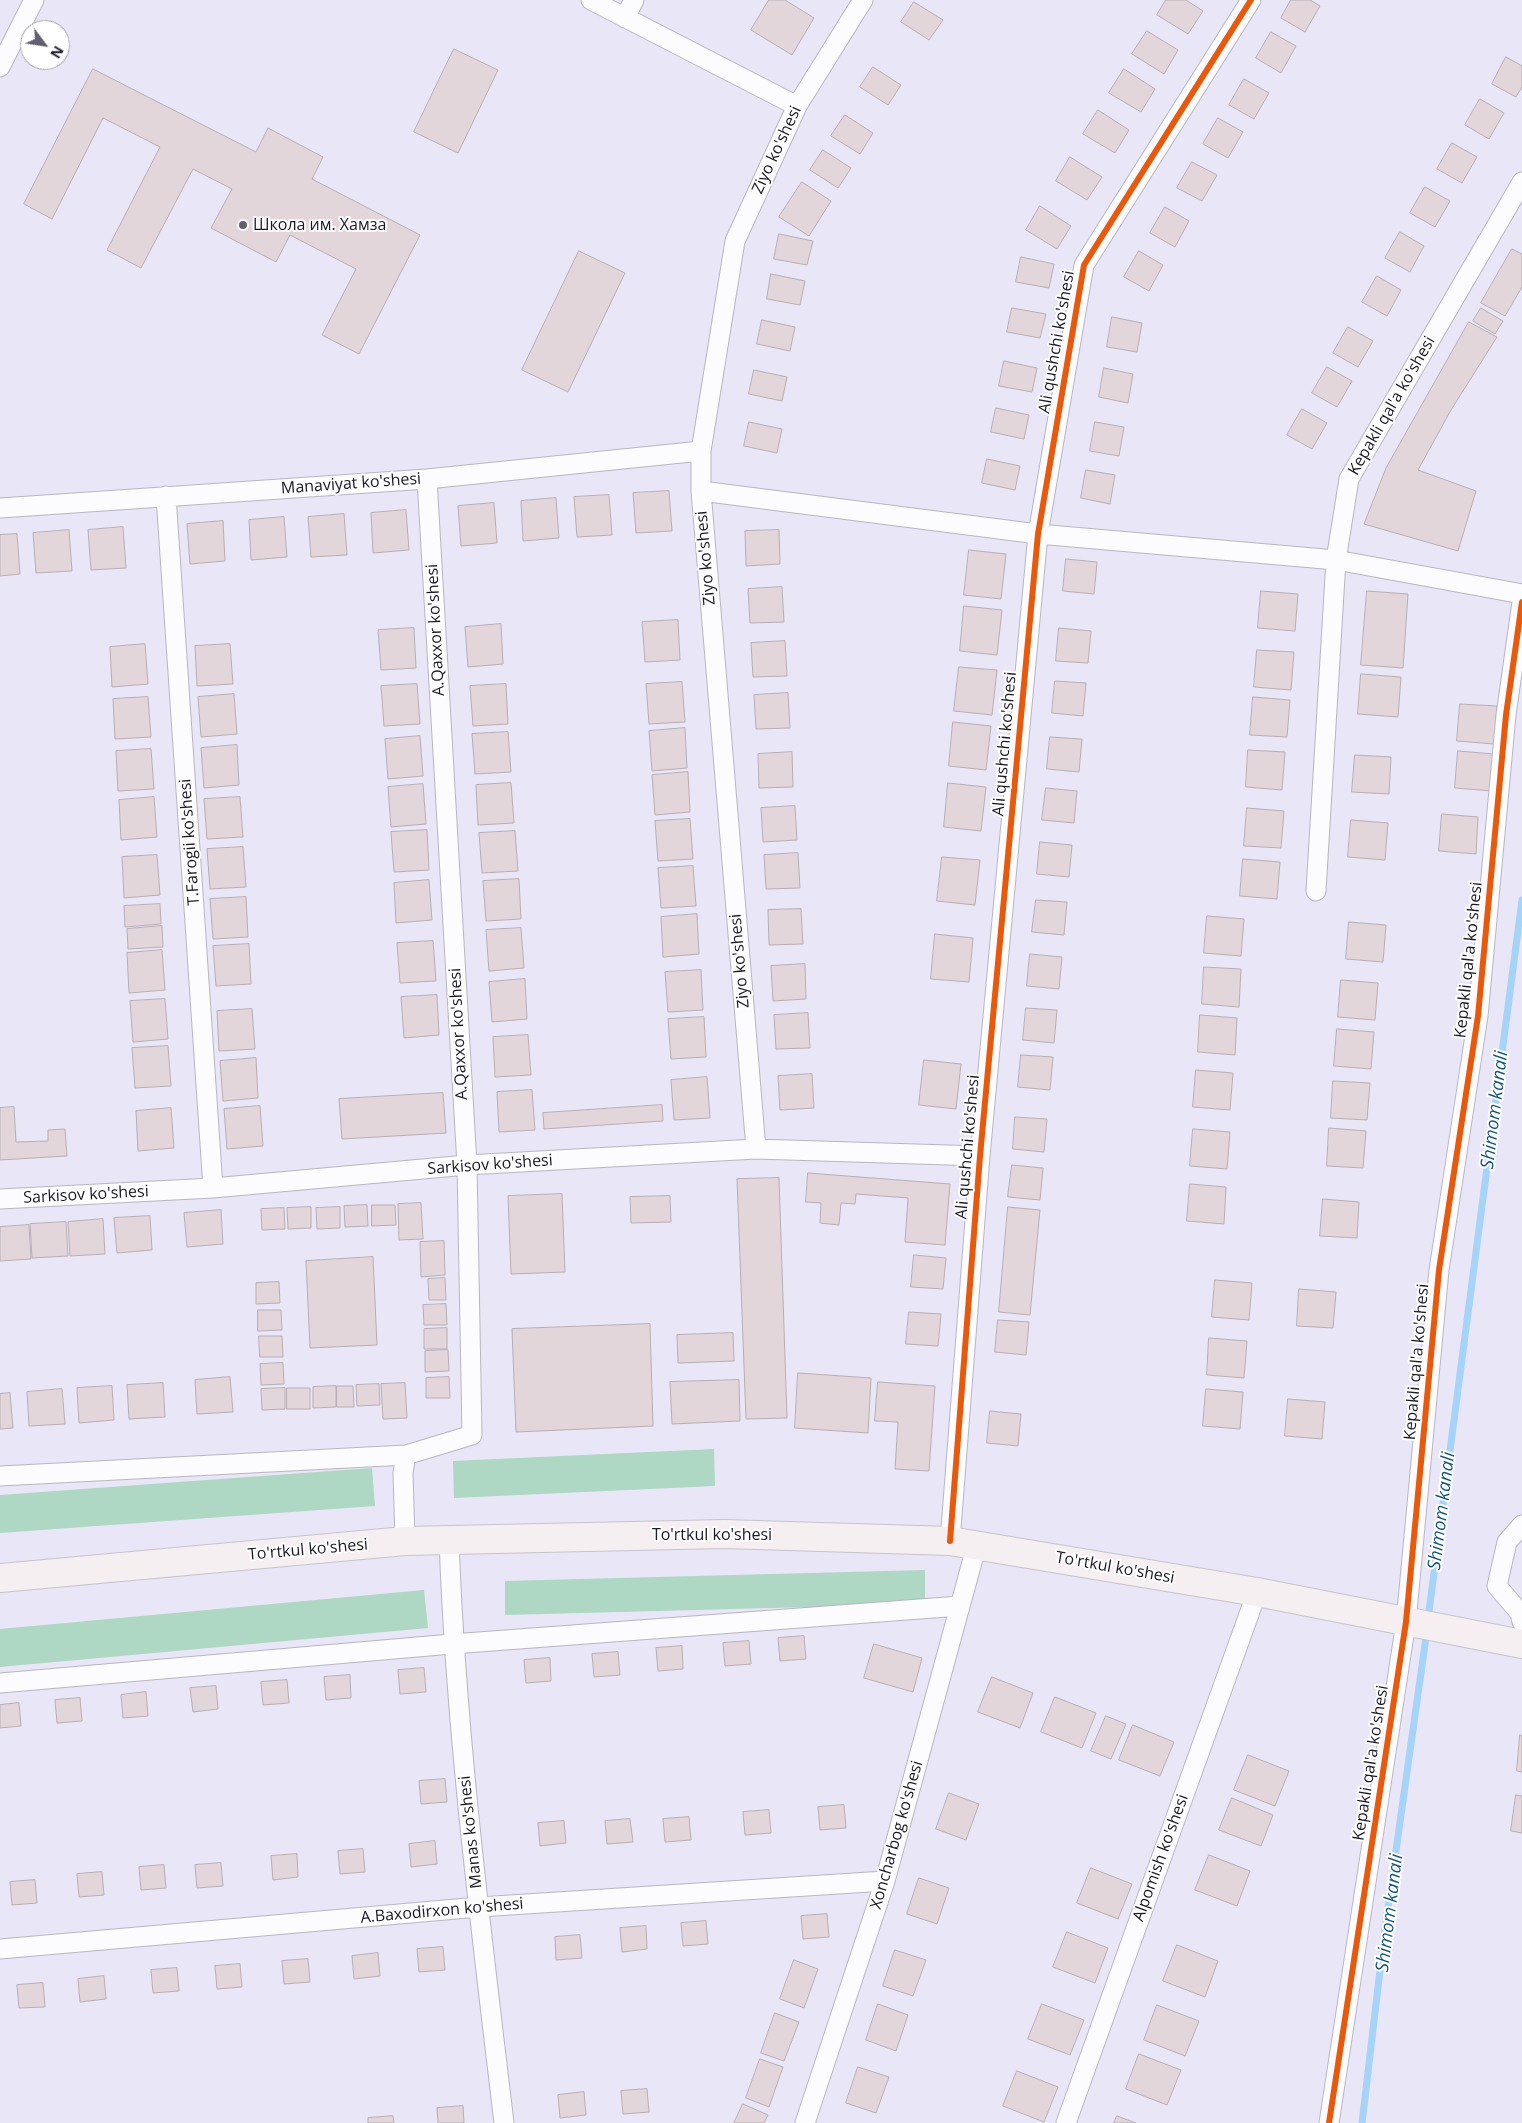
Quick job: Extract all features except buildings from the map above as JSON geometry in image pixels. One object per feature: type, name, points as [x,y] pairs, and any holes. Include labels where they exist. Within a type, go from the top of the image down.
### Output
[{"type":"main road","name":"To'rtkul ko'shesi","points":[[0,1578],[405,1541],[724,1534],[950,1541],[1257,1592],[1522,1644]]},
{"type":"street","points":[[0,67],[34,0]]},
{"type":"street","points":[[591,0],[797,106]]},
{"type":"street","points":[[625,18],[634,0]]},
{"type":"street","name":"Ziyo ko'shesi","points":[[756,1149],[701,491],[701,452],[735,241],[797,106],[863,0]]},
{"type":"street","name":"Ali qushchi ko'shesi","points":[[950,1541],[980,1156],[1038,534],[1084,265],[1251,0]]},
{"type":"street","name":"Kepakli qal'a ko'shesi","points":[[1316,891],[1336,560],[1349,479],[1522,182]]},
{"type":"street","name":"Manaviyat ko'shesi","points":[[0,508],[427,479],[701,452]]},
{"type":"street","name":"A.Qaxxor ko'shesi","points":[[406,1454],[472,1434],[467,1165],[427,479]]},
{"type":"street","points":[[701,491],[1038,534],[1336,560],[1522,594]]},
{"type":"street","name":"T.Farogii ko'shesi","points":[[166,496],[213,1188]]},
{"type":"street","name":"Kepakli qal'a ko'shesi","points":[[1329,2123],[1412,1623],[1439,1270],[1478,1016],[1506,715],[1522,602]]},
{"type":"street","name":"Sarkisov ko'shesi","points":[[0,1199],[213,1188],[467,1165],[756,1149],[980,1156]]},
{"type":"street","points":[[0,1476],[406,1454],[403,1473],[405,1541]]},
{"type":"street","points":[[1522,1525],[1508,1542],[1497,1586],[1520,1613],[1522,1622]]},
{"type":"street","name":"Manas ko'shesi","points":[[449,1540],[452,1644],[478,1907],[504,2123]]},
{"type":"street","name":"Xoncharbog ko'shesi","points":[[805,2123],[885,1881],[977,1544]]},
{"type":"street","name":"Alpomish ko'shesi","points":[[1066,2123],[1257,1592]]},
{"type":"street","points":[[0,1683],[452,1644],[960,1606]]},
{"type":"street","name":"A.Baxodirxon ko'shesi","points":[[0,1949],[478,1907],[885,1881]]},
{"type":"green space","points":[[714,1449],[715,1486],[454,1498],[453,1461]]},
{"type":"green space","points":[[372,1468],[375,1506],[0,1533],[0,1495]]},
{"type":"green space","points":[[925,1570],[925,1604],[505,1615],[505,1581]]},
{"type":"green space","points":[[424,1590],[428,1628],[0,1667],[0,1629]]},
{"type":"waterway","name":"Shimom kanali","points":[[1428,1619],[1522,900]]},
{"type":"waterway","name":"Shimom kanali","points":[[1362,2123],[1384,1936],[1427,1630]]},
{"type":"cycle path","points":[[950,1541],[980,1156],[1038,534],[1084,265],[1251,0]]},
{"type":"cycle path","points":[[1329,2123],[1406,1622],[1439,1270],[1478,1016],[1506,715],[1522,602]]},
{"type":"place","name":"Школа им. Хамза","points":[[243,225]]}]
